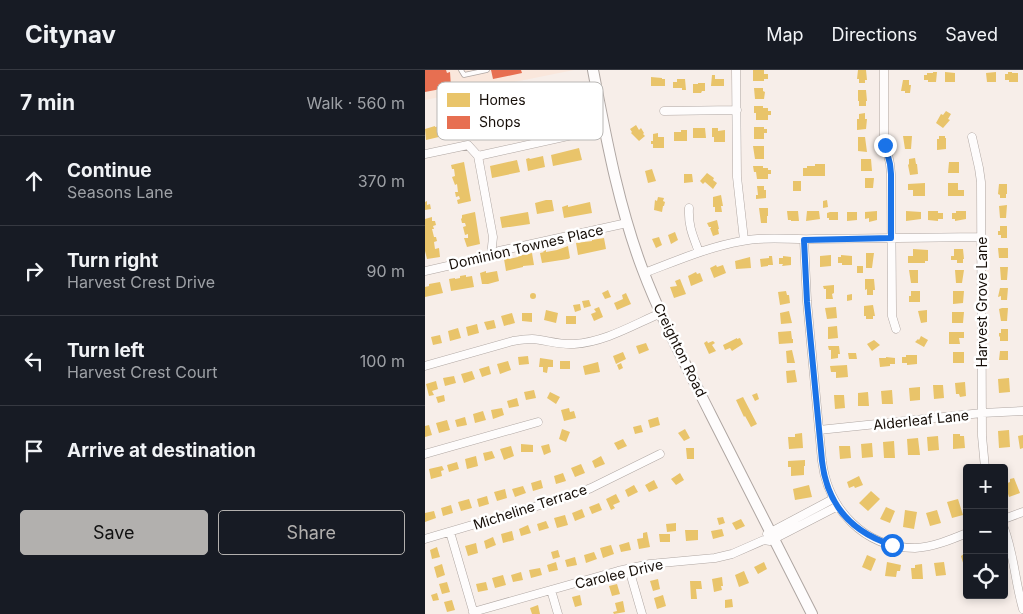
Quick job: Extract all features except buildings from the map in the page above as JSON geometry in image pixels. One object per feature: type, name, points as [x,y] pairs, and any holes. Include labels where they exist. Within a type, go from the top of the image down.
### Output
[{"type":"main road","name":"Creighton Road","points":[[603,123],[613,171],[627,223],[644,273],[661,313],[769,537],[813,614]]},
{"type":"street","points":[[736,70],[737,177],[744,240]]},
{"type":"street","points":[[884,70],[884,135],[891,174],[892,316],[896,328]]},
{"type":"street","points":[[664,110],[737,110]]},
{"type":"street","name":"Harvest Grove Lane","points":[[971,137],[980,175],[982,414],[985,464]]},
{"type":"street","points":[[477,156],[550,140]]},
{"type":"street","points":[[425,154],[468,145],[477,156],[493,238],[491,256]]},
{"type":"street","points":[[689,208],[688,220],[699,252]]},
{"type":"street","name":"Dominion Townes Place","points":[[425,271],[491,256],[499,251],[627,223]]},
{"type":"street","points":[[644,273],[699,252],[744,240],[981,237]]},
{"type":"street","points":[[804,240],[807,302],[823,472],[833,499],[841,512],[859,530],[892,545],[914,548],[925,547],[963,535]]},
{"type":"street","points":[[425,366],[524,339],[565,344],[601,340],[661,313]]},
{"type":"street","name":"Alderleaf Lane","points":[[819,430],[1023,411]]},
{"type":"street","points":[[425,454],[538,422]]},
{"type":"street","name":"Micheline Terrace","points":[[425,539],[573,495],[600,484],[660,454]]},
{"type":"street","points":[[769,537],[833,499]]},
{"type":"street","points":[[769,537],[837,506]]},
{"type":"street","points":[[1008,518],[1023,512]]},
{"type":"street","points":[[450,532],[474,613]]},
{"type":"street","name":"Carolee Drive","points":[[474,613],[551,590],[650,564],[724,557],[769,537]]},
{"type":"street","points":[[1008,542],[1023,609]]},
{"type":"street","points":[[629,569],[642,614]]},
{"type":"street","points":[[551,590],[558,614]]},
{"type":"lane","points":[[461,70],[465,75],[487,70]]},
{"type":"shaded area","points":[[425,70],[574,70],[514,82],[437,82],[437,98],[425,100]]},
{"type":"route","points":[[885,145],[891,174],[891,238],[804,240],[807,302],[823,472],[830,493],[841,512],[859,530],[892,545]]}]
